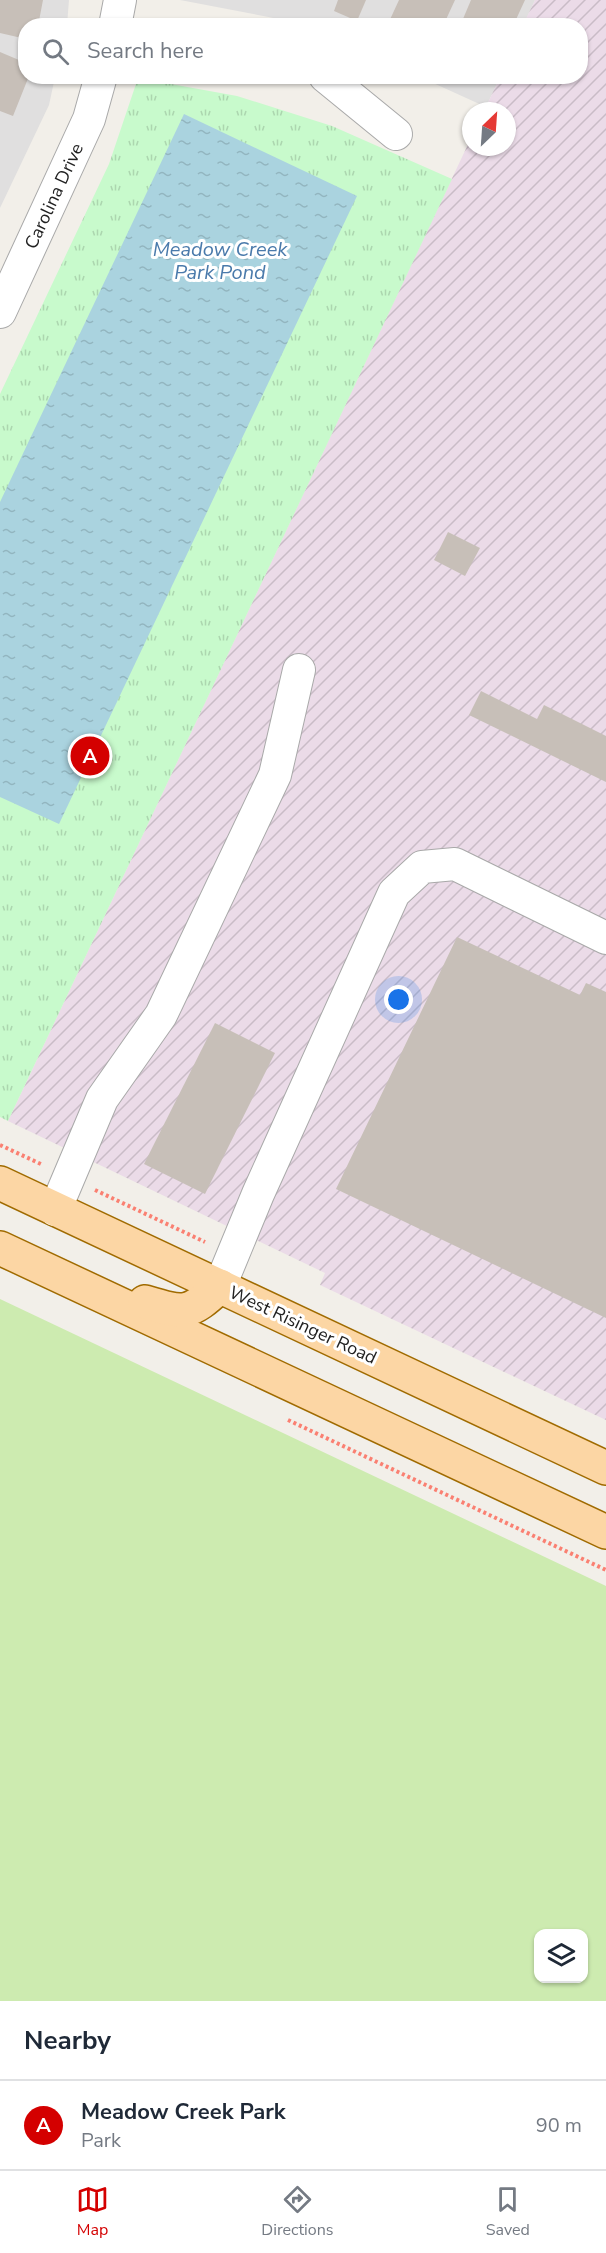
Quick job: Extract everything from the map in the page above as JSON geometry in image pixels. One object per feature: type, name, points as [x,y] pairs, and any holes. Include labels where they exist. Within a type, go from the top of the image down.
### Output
[{"type":"main road","name":"West Risinger Road","points":[[0,1183],[606,1468]]},
{"type":"main road","points":[[0,1233],[137,1300],[177,1311],[198,1306],[220,1286]]},
{"type":"main road","points":[[0,1248],[606,1532]]},
{"type":"street","points":[[117,18],[120,0]]},
{"type":"street","name":"Carolina Drive","points":[[0,312],[89,119],[99,84]]},
{"type":"street","points":[[335,84],[396,134]]},
{"type":"street","points":[[55,1210],[102,1099],[161,1015],[275,775],[299,670]]},
{"type":"street","points":[[220,1286],[258,1194],[394,893],[422,867],[455,864],[606,938]]},
{"type":"shaded area","points":[[0,0],[69,0],[68,18],[18,18],[18,84],[54,84],[49,105],[0,208]]},
{"type":"shaded area","points":[[180,0],[535,0],[527,18],[274,18]]},
{"type":"shaded area","points":[[535,0],[606,0],[606,1420],[320,1285],[325,1273],[8,1121],[463,156],[516,156],[516,102],[488,102],[497,84],[588,84],[588,18],[526,18]]},
{"type":"shaded area","points":[[435,84],[497,84],[488,102],[475,102]]},
{"type":"green space","points":[[136,84],[171,84],[237,96],[332,126],[452,179],[8,1121],[0,1117],[0,394],[109,164]]},
{"type":"green space","points":[[0,1299],[606,1586],[606,2001],[0,2001]]},
{"type":"water","name":"Meadow Creek Park Pond","points":[[184,114],[357,196],[59,824],[0,797],[0,502]]},
{"type":"building","points":[[0,0],[43,0],[40,18],[18,18],[18,37],[0,33]]},
{"type":"building","points":[[338,0],[366,0],[358,18],[350,18],[334,11]]},
{"type":"building","points":[[399,0],[455,0],[447,18],[391,18]]},
{"type":"building","points":[[471,0],[525,0],[517,18],[463,18]]},
{"type":"building","points":[[0,52],[18,60],[18,84],[26,84],[13,116],[0,111]]},
{"type":"building","points":[[448,532],[480,548],[465,576],[434,560]]},
{"type":"building","points":[[481,691],[537,719],[544,705],[606,736],[606,782],[469,715]]},
{"type":"building","points":[[457,937],[580,995],[586,983],[606,992],[606,1318],[336,1189]]},
{"type":"building","points":[[215,1023],[275,1053],[205,1194],[144,1164]]},
{"type":"place","name":"Meadow Creek Park","points":[[90,756]]}]
